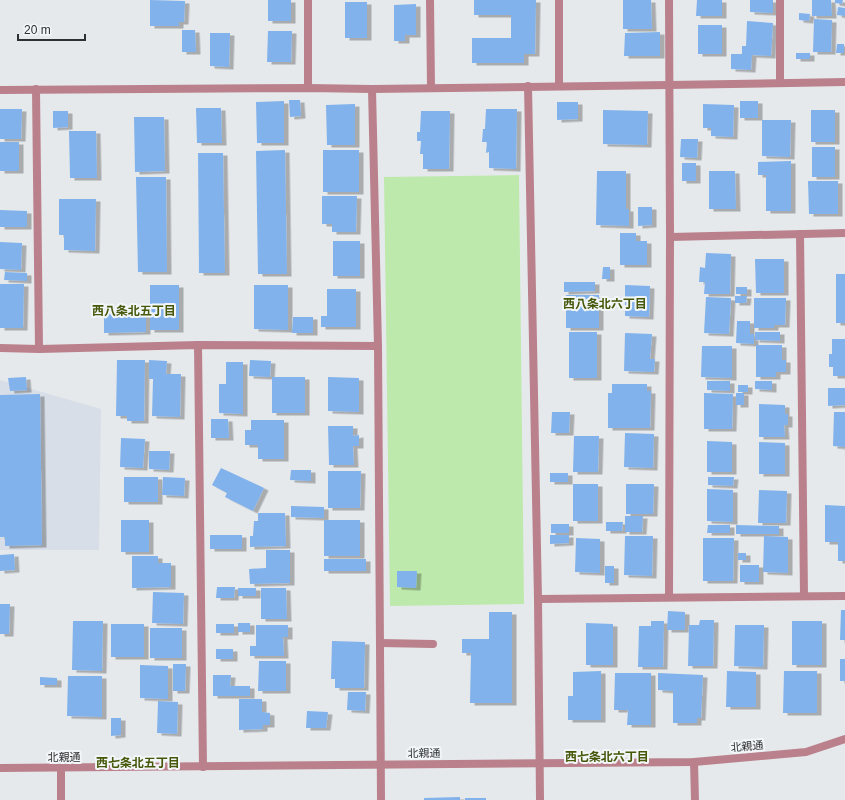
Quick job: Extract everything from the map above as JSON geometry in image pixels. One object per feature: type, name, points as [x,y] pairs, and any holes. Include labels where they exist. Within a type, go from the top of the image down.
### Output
[{"type":"street","points":[[308,0],[308,88]]},
{"type":"street","points":[[430,0],[431,87]]},
{"type":"street","points":[[559,0],[559,86]]},
{"type":"street","points":[[669,0],[669,597]]},
{"type":"street","points":[[780,0],[780,83]]},
{"type":"street","points":[[0,90],[372,89],[845,82]]},
{"type":"street","points":[[528,86],[538,599],[540,800]]},
{"type":"street","points":[[36,89],[39,349]]},
{"type":"street","points":[[372,89],[378,346],[381,800]]},
{"type":"street","points":[[670,237],[845,233]]},
{"type":"street","points":[[800,234],[804,596]]},
{"type":"street","points":[[0,348],[39,349],[198,345],[378,346]]},
{"type":"street","points":[[198,345],[203,767]]},
{"type":"street","points":[[538,599],[845,596]]},
{"type":"street","points":[[380,643],[433,644]]},
{"type":"street","name":"北親通","points":[[0,768],[694,762],[806,752],[845,739]]},
{"type":"street","points":[[694,762],[695,800]]},
{"type":"street","points":[[61,768],[61,800]]},
{"type":"shaded area","points":[[0,380],[101,409],[99,550],[0,550]]},
{"type":"green space","points":[[519,175],[524,604],[390,606],[384,177]]},
{"type":"building","points":[[150,0],[185,1],[184,22],[179,22],[179,26],[150,26]]},
{"type":"building","points":[[268,0],[291,0],[291,21],[268,21]]},
{"type":"building","points":[[474,0],[536,0],[535,54],[524,54],[524,63],[472,63],[472,38],[511,38],[511,15],[474,15]]},
{"type":"building","points":[[623,0],[651,0],[652,29],[623,29]]},
{"type":"building","points":[[697,0],[722,0],[722,16],[696,16]]},
{"type":"building","points":[[750,0],[773,0],[773,13],[750,12]]},
{"type":"building","points":[[812,0],[831,0],[832,16],[812,16]]},
{"type":"building","points":[[835,0],[843,0],[842,4],[835,3]]},
{"type":"building","points":[[345,2],[367,2],[367,38],[345,38]]},
{"type":"building","points":[[416,4],[416,35],[405,35],[405,41],[394,41],[394,5]]},
{"type":"building","points":[[838,7],[845,8],[845,16],[837,15]]},
{"type":"building","points":[[799,13],[810,14],[809,21],[799,20]]},
{"type":"building","points":[[814,19],[832,20],[831,52],[813,52]]},
{"type":"building","points":[[747,21],[773,23],[771,56],[752,55],[751,70],[731,69],[731,54],[742,54],[742,46],[746,46]]},
{"type":"building","points":[[698,25],[722,25],[722,54],[698,54]]},
{"type":"building","points":[[182,30],[195,30],[196,52],[182,52]]},
{"type":"building","points":[[268,31],[292,31],[291,62],[267,62]]},
{"type":"building","points":[[660,32],[660,56],[624,56],[625,33]]},
{"type":"building","points":[[210,33],[230,33],[229,67],[210,66]]},
{"type":"building","points":[[837,44],[844,44],[844,53],[836,53]]},
{"type":"building","points":[[796,53],[810,53],[810,59],[796,59]]},
{"type":"building","points":[[289,100],[300,100],[301,116],[290,117]]},
{"type":"building","points":[[284,101],[284,143],[257,143],[256,102]]},
{"type":"building","points":[[740,101],[758,101],[758,118],[740,118]]},
{"type":"building","points":[[557,102],[578,102],[578,119],[557,120]]},
{"type":"building","points":[[355,104],[355,145],[327,145],[326,105]]},
{"type":"building","points":[[703,104],[734,105],[733,137],[711,136],[711,128],[703,128]]},
{"type":"building","points":[[196,108],[221,108],[222,143],[197,143]]},
{"type":"building","points":[[0,109],[22,109],[21,139],[0,139]]},
{"type":"building","points":[[486,109],[517,109],[516,169],[489,168],[489,152],[486,153],[487,142],[482,142],[483,129],[485,129]]},
{"type":"building","points":[[603,110],[648,111],[647,145],[603,144]]},
{"type":"building","points":[[811,110],[835,110],[835,142],[811,142]]},
{"type":"building","points":[[53,111],[68,111],[68,127],[53,128]]},
{"type":"building","points":[[421,111],[450,111],[449,169],[423,169],[423,154],[420,154],[421,141],[417,141],[417,132],[420,132]]},
{"type":"building","points":[[134,117],[164,117],[165,171],[135,172]]},
{"type":"building","points":[[762,120],[791,120],[790,157],[762,156]]},
{"type":"building","points":[[69,131],[96,131],[97,178],[70,178]]},
{"type":"building","points":[[681,139],[698,139],[697,158],[680,157]]},
{"type":"building","points":[[0,142],[19,142],[19,171],[0,171]]},
{"type":"building","points":[[812,147],[835,147],[835,177],[812,177]]},
{"type":"building","points":[[285,150],[287,274],[258,274],[256,151]]},
{"type":"building","points":[[323,150],[359,150],[359,192],[323,192]]},
{"type":"building","points":[[198,153],[223,153],[225,273],[199,273]]},
{"type":"building","points":[[791,161],[791,211],[766,211],[766,175],[758,175],[758,162]]},
{"type":"building","points":[[682,163],[696,163],[696,181],[682,181]]},
{"type":"building","points":[[597,171],[626,171],[626,209],[629,209],[629,226],[596,225]]},
{"type":"building","points":[[709,171],[735,171],[736,209],[709,209]]},
{"type":"building","points":[[136,177],[166,177],[167,272],[138,272]]},
{"type":"building","points":[[808,181],[838,181],[838,214],[809,214]]},
{"type":"building","points":[[322,196],[357,196],[356,232],[332,232],[332,224],[322,224]]},
{"type":"building","points":[[59,199],[96,199],[95,251],[64,250],[64,235],[59,235]]},
{"type":"building","points":[[638,207],[652,207],[652,225],[638,226]]},
{"type":"building","points":[[0,210],[27,211],[27,227],[0,227]]},
{"type":"building","points":[[620,233],[636,233],[636,241],[647,241],[647,265],[620,265]]},
{"type":"building","points":[[333,241],[360,241],[360,276],[333,276]]},
{"type":"building","points":[[0,242],[22,243],[21,270],[0,269]]},
{"type":"building","points":[[706,253],[731,254],[730,294],[704,294],[705,282],[699,282],[700,267],[705,268]]},
{"type":"building","points":[[755,259],[784,259],[784,293],[756,293]]},
{"type":"building","points":[[603,267],[610,267],[610,279],[602,279]]},
{"type":"building","points":[[5,272],[27,273],[27,281],[4,280]]},
{"type":"building","points":[[836,274],[845,274],[845,323],[836,323]]},
{"type":"building","points":[[564,282],[595,282],[595,291],[564,292]]},
{"type":"building","points":[[0,284],[24,284],[23,328],[0,328]]},
{"type":"building","points":[[150,285],[179,285],[179,330],[150,330]]},
{"type":"building","points":[[254,285],[288,285],[288,330],[254,329]]},
{"type":"building","points":[[625,285],[650,286],[649,317],[625,316]]},
{"type":"building","points":[[736,287],[747,287],[747,294],[736,294]]},
{"type":"building","points":[[327,289],[356,289],[356,327],[321,327],[321,316],[327,316]]},
{"type":"building","points":[[566,295],[599,295],[599,328],[566,328]]},
{"type":"building","points":[[735,296],[747,296],[746,303],[735,303]]},
{"type":"building","points":[[706,297],[731,298],[729,334],[704,333]]},
{"type":"building","points":[[754,298],[786,298],[785,325],[774,325],[774,328],[754,328]]},
{"type":"building","points":[[104,307],[125,307],[125,312],[146,312],[146,332],[104,333]]},
{"type":"building","points":[[293,317],[313,317],[313,333],[292,333]]},
{"type":"building","points":[[737,321],[750,321],[750,334],[754,334],[754,344],[736,343]]},
{"type":"building","points":[[569,332],[597,332],[597,378],[569,378]]},
{"type":"building","points":[[755,332],[780,332],[780,341],[755,340]]},
{"type":"building","points":[[625,333],[652,334],[650,359],[655,359],[654,372],[624,371]]},
{"type":"building","points":[[832,339],[845,339],[845,376],[833,376],[833,367],[829,367],[829,354],[832,354]]},
{"type":"building","points":[[756,345],[782,345],[782,360],[786,360],[786,372],[776,372],[776,377],[756,377]]},
{"type":"building","points":[[702,346],[732,346],[732,378],[701,377]]},
{"type":"building","points":[[117,360],[145,360],[144,421],[127,421],[127,416],[116,416]]},
{"type":"building","points":[[149,360],[167,361],[166,374],[181,374],[180,417],[152,416],[153,379],[149,379]]},
{"type":"building","points":[[250,360],[271,361],[270,377],[249,376]]},
{"type":"building","points":[[226,362],[243,362],[243,414],[219,413],[219,384],[226,384]]},
{"type":"building","points":[[26,377],[27,390],[10,391],[8,378]]},
{"type":"building","points":[[272,377],[305,377],[305,413],[272,413]]},
{"type":"building","points":[[328,377],[359,378],[359,412],[328,411]]},
{"type":"building","points":[[707,381],[730,381],[730,391],[707,390]]},
{"type":"building","points":[[755,381],[772,381],[772,390],[755,389]]},
{"type":"building","points":[[612,384],[647,384],[647,391],[651,391],[650,428],[608,428],[608,393],[612,393]]},
{"type":"building","points":[[738,385],[748,385],[748,392],[738,392]]},
{"type":"building","points":[[828,388],[845,388],[845,405],[828,406]]},
{"type":"building","points":[[704,393],[733,394],[732,429],[704,429]]},
{"type":"building","points":[[736,393],[744,393],[744,405],[736,405]]},
{"type":"building","points":[[40,394],[42,545],[5,546],[5,537],[0,537],[0,395]]},
{"type":"building","points":[[759,404],[785,405],[785,414],[788,414],[788,425],[784,425],[785,437],[759,437]]},
{"type":"building","points":[[552,412],[570,412],[569,433],[551,433]]},
{"type":"building","points":[[834,412],[845,412],[845,447],[833,446]]},
{"type":"building","points":[[211,419],[228,419],[229,438],[211,438]]},
{"type":"building","points":[[251,420],[284,420],[284,459],[258,459],[258,445],[245,445],[245,430],[251,430]]},
{"type":"building","points":[[328,426],[353,426],[353,436],[359,435],[359,446],[353,446],[354,465],[329,465]]},
{"type":"building","points":[[625,433],[654,434],[653,468],[624,467]]},
{"type":"building","points":[[574,436],[599,436],[598,472],[573,472]]},
{"type":"building","points":[[121,438],[145,439],[143,468],[120,467]]},
{"type":"building","points":[[707,441],[732,442],[732,472],[707,472]]},
{"type":"building","points":[[759,442],[785,443],[785,474],[759,474]]},
{"type":"building","points":[[149,451],[170,451],[169,470],[149,469]]},
{"type":"building","points":[[221,468],[264,488],[253,511],[225,497],[227,493],[212,485]]},
{"type":"building","points":[[291,470],[311,470],[311,481],[290,480]]},
{"type":"building","points":[[328,471],[361,471],[360,508],[328,508]]},
{"type":"building","points":[[550,473],[568,473],[568,482],[550,482]]},
{"type":"building","points":[[124,477],[158,477],[158,502],[124,502]]},
{"type":"building","points":[[163,477],[185,478],[184,496],[162,495]]},
{"type":"building","points":[[708,477],[734,477],[733,486],[708,485]]},
{"type":"building","points":[[573,484],[598,484],[598,521],[573,521]]},
{"type":"building","points":[[626,484],[654,484],[653,514],[626,514]]},
{"type":"building","points":[[707,489],[733,490],[733,522],[707,521]]},
{"type":"building","points":[[759,490],[787,491],[786,523],[758,523]]},
{"type":"building","points":[[825,505],[845,506],[845,561],[838,561],[838,542],[825,542]]},
{"type":"building","points":[[291,506],[324,507],[324,518],[291,517]]},
{"type":"building","points":[[258,513],[285,513],[286,546],[250,547],[250,536],[253,536],[254,521],[258,521]]},
{"type":"building","points":[[625,516],[643,516],[642,532],[625,532]]},
{"type":"building","points":[[121,520],[149,520],[149,552],[121,552]]},
{"type":"building","points":[[324,520],[360,520],[360,556],[324,556]]},
{"type":"building","points":[[606,522],[623,522],[622,531],[606,531]]},
{"type":"building","points":[[551,524],[569,524],[569,533],[551,533]]},
{"type":"building","points":[[708,525],[730,525],[730,533],[707,533]]},
{"type":"building","points":[[736,525],[779,526],[779,534],[736,534]]},
{"type":"building","points":[[210,535],[242,535],[242,549],[210,549]]},
{"type":"building","points":[[550,535],[569,535],[569,543],[550,544]]},
{"type":"building","points":[[625,536],[653,536],[652,576],[624,575]]},
{"type":"building","points":[[764,536],[788,537],[788,573],[763,572]]},
{"type":"building","points":[[576,538],[600,539],[600,573],[575,572]]},
{"type":"building","points":[[703,538],[734,538],[733,581],[703,581]]},
{"type":"building","points":[[266,550],[290,550],[290,583],[250,584],[249,569],[266,568]]},
{"type":"building","points":[[738,553],[746,553],[746,560],[738,560]]},
{"type":"building","points":[[14,554],[15,570],[0,571],[0,555]]},
{"type":"building","points":[[132,556],[158,556],[158,563],[171,563],[171,587],[132,588]]},
{"type":"building","points":[[324,559],[366,559],[366,571],[324,571]]},
{"type":"building","points":[[740,565],[759,565],[759,582],[740,582]]},
{"type":"building","points":[[605,566],[614,566],[614,583],[605,583]]},
{"type":"building","points":[[397,571],[417,571],[416,588],[397,587]]},
{"type":"building","points":[[217,587],[235,587],[234,598],[216,598]]},
{"type":"building","points":[[238,588],[256,588],[256,596],[238,596]]},
{"type":"building","points":[[261,588],[286,588],[287,619],[261,619]]},
{"type":"building","points":[[153,592],[184,593],[183,624],[152,623]]},
{"type":"building","points":[[0,604],[10,604],[9,634],[0,634]]},
{"type":"building","points":[[841,610],[845,610],[845,640],[840,640]]},
{"type":"building","points":[[668,611],[685,612],[685,630],[667,630]]},
{"type":"building","points":[[489,612],[512,612],[512,703],[470,703],[471,653],[462,653],[462,639],[489,639]]},
{"type":"building","points":[[700,620],[714,620],[713,666],[688,666],[689,625],[699,625]]},
{"type":"building","points":[[73,621],[103,621],[102,671],[72,670]]},
{"type":"building","points":[[651,621],[664,621],[663,667],[638,667],[639,626],[651,626]]},
{"type":"building","points":[[792,621],[822,621],[822,665],[792,665]]},
{"type":"building","points":[[238,623],[250,623],[250,632],[238,632]]},
{"type":"building","points":[[586,623],[613,624],[613,665],[586,665]]},
{"type":"building","points":[[111,624],[144,624],[144,657],[111,657]]},
{"type":"building","points":[[216,624],[234,624],[234,633],[216,633]]},
{"type":"building","points":[[256,625],[288,625],[288,637],[283,637],[284,656],[250,656],[250,646],[256,646]]},
{"type":"building","points":[[735,625],[764,625],[763,667],[734,666]]},
{"type":"building","points":[[150,628],[182,628],[182,658],[150,658]]},
{"type":"building","points":[[332,641],[365,642],[364,688],[335,688],[335,679],[331,679]]},
{"type":"building","points":[[216,649],[233,649],[233,659],[216,659]]},
{"type":"building","points":[[840,659],[845,659],[845,681],[840,681]]},
{"type":"building","points":[[259,661],[286,661],[286,691],[258,691]]},
{"type":"building","points":[[173,664],[186,664],[185,691],[173,691]]},
{"type":"building","points":[[140,665],[168,666],[168,699],[140,698]]},
{"type":"building","points":[[601,671],[601,720],[568,720],[568,696],[573,696],[573,672]]},
{"type":"building","points":[[727,671],[756,672],[756,707],[726,707]]},
{"type":"building","points":[[784,671],[817,671],[817,713],[783,713]]},
{"type":"building","points":[[615,673],[651,673],[651,725],[627,725],[628,710],[614,710]]},
{"type":"building","points":[[658,673],[703,675],[701,718],[697,718],[697,723],[673,723],[673,691],[658,690]]},
{"type":"building","points":[[213,675],[231,675],[230,686],[250,686],[250,696],[213,696]]},
{"type":"building","points":[[68,676],[102,676],[102,717],[67,716]]},
{"type":"building","points":[[40,677],[57,678],[57,685],[40,685]]},
{"type":"building","points":[[348,692],[366,692],[365,711],[347,710]]},
{"type":"building","points":[[239,699],[262,699],[262,712],[270,713],[270,725],[263,725],[263,729],[239,730]]},
{"type":"building","points":[[158,701],[178,702],[177,734],[157,733]]},
{"type":"building","points":[[307,711],[328,712],[326,728],[306,728]]},
{"type":"building","points":[[111,718],[121,718],[121,735],[111,736]]},
{"type":"building","points":[[460,797],[460,800],[424,800],[424,798]]},
{"type":"building","points":[[465,798],[486,798],[486,800],[465,800]]},
{"type":"district","name":"西八条北六丁目","points":[[605,304]]},
{"type":"district","name":"西八条北五丁目","points":[[134,311]]},
{"type":"district","name":"西七条北六丁目","points":[[607,757]]},
{"type":"district","name":"西七条北五丁目","points":[[138,763]]}]
